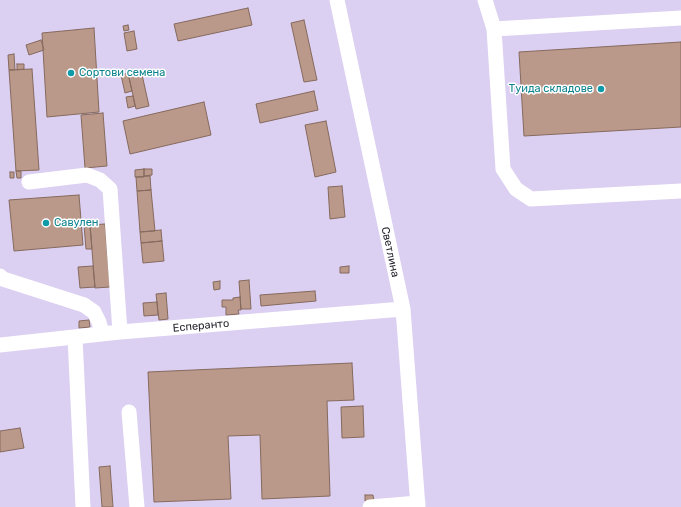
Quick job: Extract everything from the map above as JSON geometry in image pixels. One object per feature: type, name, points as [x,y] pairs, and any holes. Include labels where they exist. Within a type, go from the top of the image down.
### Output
[{"type":"street","name":"Светлина","points":[[336,0],[403,309],[418,505]]},
{"type":"street","points":[[485,0],[494,29],[503,169],[516,189],[531,199],[681,190]]},
{"type":"street","points":[[494,29],[681,18]]},
{"type":"street","points":[[29,182],[87,175],[100,180],[110,188],[120,332]]},
{"type":"street","points":[[0,276],[3,279],[84,305],[94,312],[99,322],[102,334]]},
{"type":"street","name":"Есперанто","points":[[0,345],[120,332],[403,309]]},
{"type":"street","points":[[75,337],[83,507]]},
{"type":"street","points":[[129,412],[136,507]]},
{"type":"street","points":[[370,507],[418,505]]},
{"type":"shaded area","points":[[0,0],[681,0],[681,507],[0,507]]},
{"type":"building","points":[[248,8],[252,25],[178,41],[174,24]]},
{"type":"building","points":[[304,20],[317,80],[304,82],[291,23]]},
{"type":"building","points":[[128,25],[129,30],[124,31],[123,26]]},
{"type":"building","name":"Сортови семена","points":[[94,28],[99,112],[47,117],[42,33]]},
{"type":"building","points":[[134,31],[137,49],[127,51],[124,33]]},
{"type":"building","points":[[41,40],[44,50],[29,55],[26,45]]},
{"type":"building","name":"Туида складове","points":[[681,42],[681,127],[524,136],[519,52]]},
{"type":"building","points":[[14,54],[15,70],[9,70],[8,55]]},
{"type":"building","points":[[17,64],[24,64],[24,69],[17,70]]},
{"type":"building","points":[[32,69],[39,170],[16,171],[9,70]]},
{"type":"building","points":[[141,70],[149,106],[136,109],[128,73]]},
{"type":"building","points":[[128,73],[132,91],[125,93],[121,75]]},
{"type":"building","points":[[314,91],[318,110],[260,123],[256,104]]},
{"type":"building","points":[[133,96],[135,106],[128,108],[126,97]]},
{"type":"building","points":[[204,102],[211,135],[130,154],[123,121]]},
{"type":"building","points":[[103,113],[107,166],[85,168],[81,115]]},
{"type":"building","points":[[326,121],[336,172],[315,177],[305,125]]},
{"type":"building","points":[[144,169],[144,177],[135,177],[135,170]]},
{"type":"building","points":[[144,169],[152,169],[152,175],[144,176]]},
{"type":"building","points":[[16,171],[21,171],[21,178],[17,178]]},
{"type":"building","points":[[10,172],[14,172],[14,178],[10,178]]},
{"type":"building","points":[[150,176],[151,190],[137,191],[136,177]]},
{"type":"building","points":[[342,186],[345,217],[330,219],[328,187]]},
{"type":"building","points":[[151,190],[155,231],[140,232],[137,191]]},
{"type":"building","name":"Савулен","points":[[79,195],[83,245],[14,251],[9,200]]},
{"type":"building","points":[[105,224],[110,287],[95,288],[90,225]]},
{"type":"building","points":[[84,225],[90,225],[92,249],[86,249]]},
{"type":"building","points":[[161,230],[162,241],[141,243],[140,232]]},
{"type":"building","points":[[162,241],[164,261],[143,263],[141,243]]},
{"type":"building","points":[[93,266],[95,287],[80,288],[78,267]]},
{"type":"building","points":[[349,266],[349,273],[340,273],[340,267]]},
{"type":"building","points":[[249,280],[251,309],[241,309],[239,281]]},
{"type":"building","points":[[220,281],[220,289],[214,290],[213,282]]},
{"type":"building","points":[[315,291],[316,301],[261,306],[260,295]]},
{"type":"building","points":[[166,293],[168,319],[159,320],[156,294]]},
{"type":"building","points":[[240,297],[241,310],[238,310],[239,314],[226,315],[226,307],[222,307],[222,300],[233,300],[233,298]]},
{"type":"building","points":[[157,302],[158,315],[144,316],[143,303]]},
{"type":"building","points":[[89,320],[90,327],[79,328],[79,321]]},
{"type":"building","points":[[352,363],[354,400],[327,401],[330,496],[262,499],[260,435],[228,436],[231,499],[154,502],[148,372]]},
{"type":"building","points":[[363,406],[364,437],[342,438],[341,407]]},
{"type":"building","points":[[20,428],[24,448],[0,452],[0,431]]},
{"type":"building","points":[[110,466],[113,507],[102,507],[99,467]]},
{"type":"building","points":[[365,495],[373,495],[374,501],[365,501]]},
{"type":"place","name":"Сортови семена","points":[[71,73]]},
{"type":"place","name":"Туида складове","points":[[601,89]]},
{"type":"place","name":"Савулен","points":[[46,223]]}]
